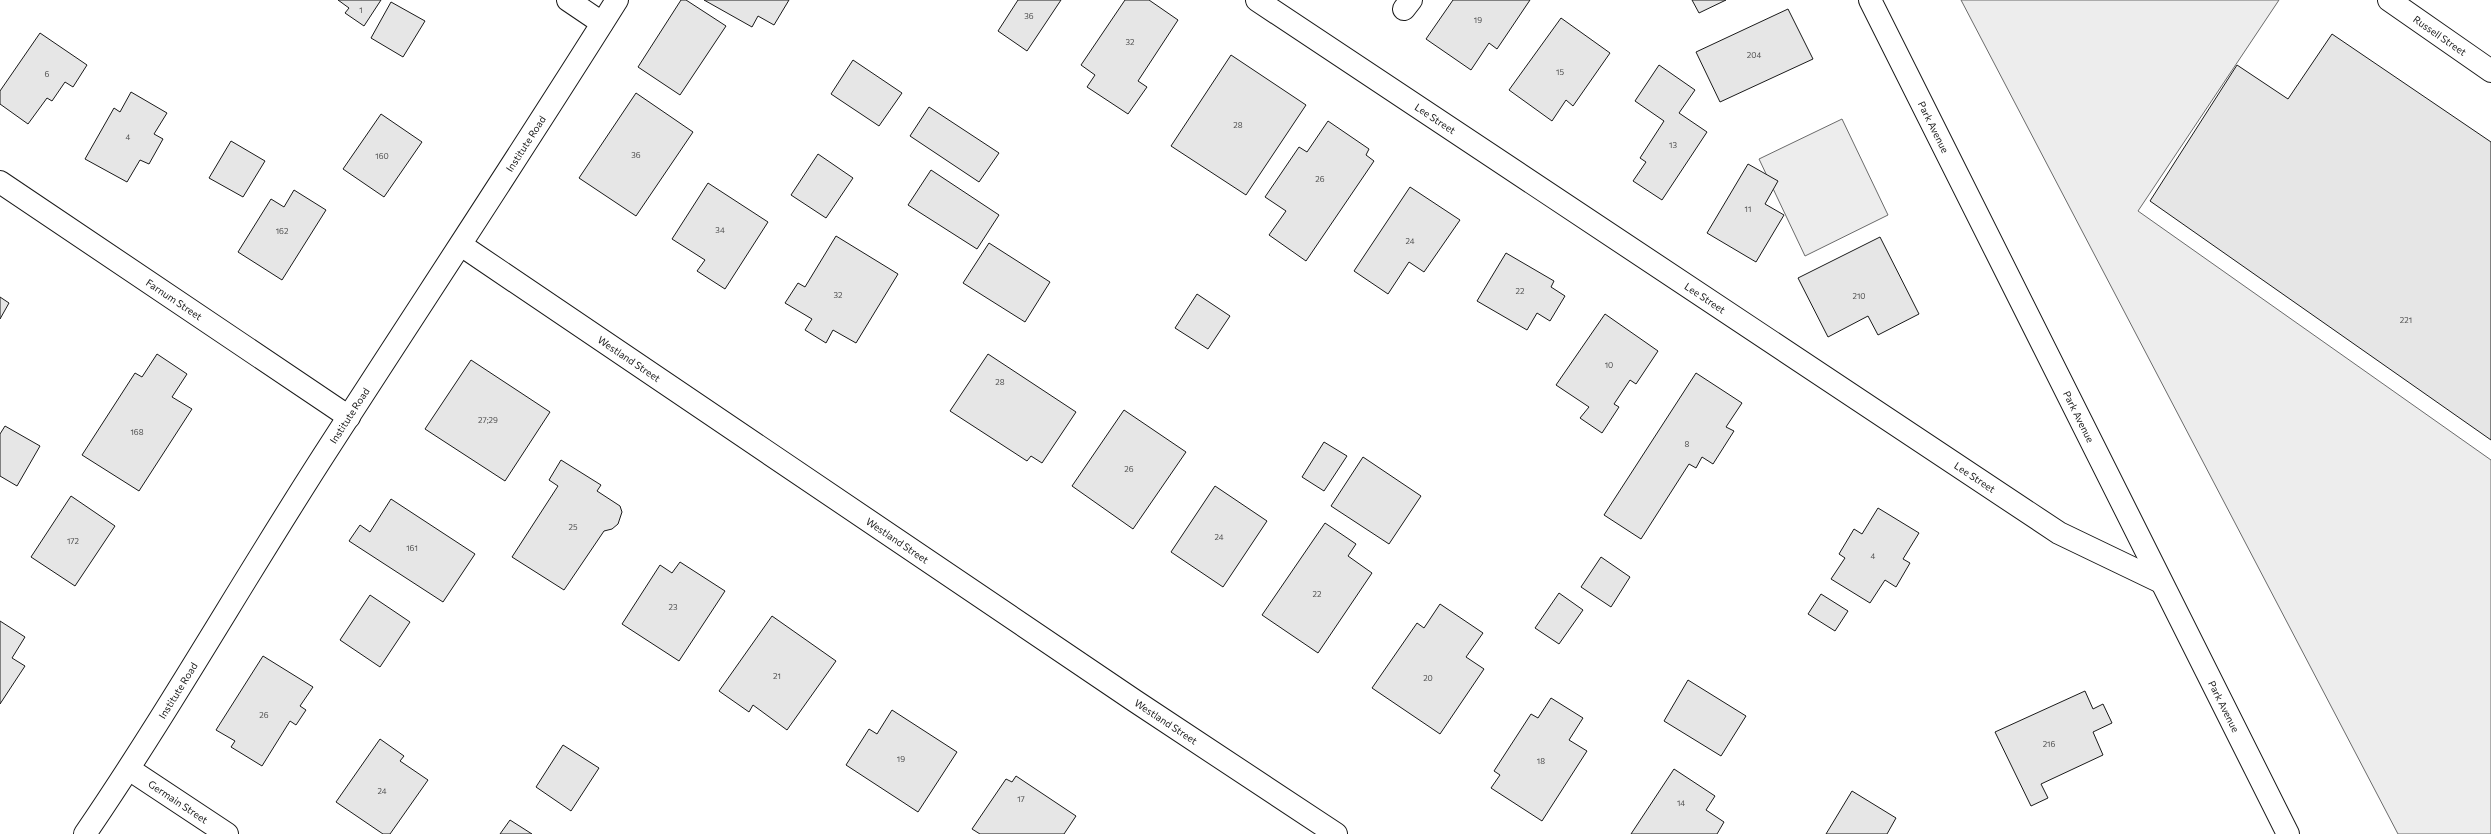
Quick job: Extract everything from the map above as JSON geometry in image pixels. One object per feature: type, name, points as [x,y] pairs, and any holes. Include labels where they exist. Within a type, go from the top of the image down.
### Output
[{"type":"street","points":[[568,0],[602,23]]},
{"type":"street","name":"Institute Road","points":[[85,834],[129,769],[348,417],[461,245],[617,0]]},
{"type":"street","name":"Lee Street","points":[[1257,0],[2059,532],[2161,582]]},
{"type":"street","name":"Park Avenue","points":[[1870,0],[2286,833]]},
{"type":"street","name":"Russell Street","points":[[2389,0],[2491,71]]},
{"type":"street","name":"Farnum Street","points":[[0,182],[348,417]]},
{"type":"street","name":"Westland Street","points":[[461,245],[1135,701],[1336,834]]},
{"type":"street","name":"Germain Street","points":[[129,769],[227,834]]},
{"type":"shaded area","points":[[1961,0],[2279,0],[2138,211],[2491,460],[2491,834],[2398,834]]},
{"type":"shaded area","points":[[1842,119],[1888,215],[1805,256],[1759,159]]},
{"type":"building","points":[[338,0],[381,0],[364,26],[345,13],[349,8]]},
{"type":"building","points":[[681,0],[686,0],[726,26],[680,95],[638,67]]},
{"type":"building","points":[[704,0],[789,0],[774,25],[758,16],[752,27]]},
{"type":"building","points":[[1018,0],[1061,0],[1027,51],[998,31]]},
{"type":"building","points":[[1125,0],[1149,0],[1178,20],[1138,81],[1147,87],[1128,114],[1087,87],[1095,75],[1081,65]]},
{"type":"building","points":[[1453,0],[1530,0],[1497,49],[1489,43],[1471,70],[1426,39]]},
{"type":"building","points":[[1692,0],[1726,0],[1699,13]]},
{"type":"building","points":[[391,2],[425,21],[403,57],[371,38]]},
{"type":"building","points":[[1788,9],[1813,59],[1720,102],[1696,52]]},
{"type":"building","points":[[1561,18],[1610,53],[1573,106],[1566,100],[1552,121],[1509,90]]},
{"type":"building","points":[[40,33],[87,65],[73,87],[65,82],[52,101],[47,98],[28,124],[0,104],[0,91]]},
{"type":"building","points":[[2332,34],[2491,142],[2491,440],[2150,201],[2237,65],[2288,99]]},
{"type":"building","points":[[1231,55],[1306,105],[1246,195],[1171,146]]},
{"type":"building","points":[[853,60],[902,93],[879,126],[831,94]]},
{"type":"building","points":[[1659,65],[1695,90],[1679,113],[1707,132],[1662,200],[1633,181],[1646,162],[1640,158],[1664,121],[1635,101]]},
{"type":"building","points":[[131,92],[167,113],[154,134],[163,139],[149,164],[140,160],[127,182],[85,159],[114,108],[120,112]]},
{"type":"building","points":[[636,93],[693,132],[636,216],[579,178]]},
{"type":"building","points":[[929,107],[999,153],[979,182],[910,136]]},
{"type":"building","points":[[381,114],[422,142],[384,197],[343,169]]},
{"type":"building","points":[[1328,121],[1369,149],[1366,155],[1374,161],[1306,261],[1269,235],[1286,211],[1265,197],[1299,147],[1307,152]]},
{"type":"building","points":[[231,141],[265,161],[243,197],[209,178]]},
{"type":"building","points":[[818,154],[853,178],[826,218],[791,195]]},
{"type":"building","points":[[1748,164],[1778,181],[1765,204],[1784,215],[1756,262],[1707,233]]},
{"type":"building","points":[[931,170],[999,215],[977,249],[908,205]]},
{"type":"building","points":[[708,183],[768,222],[725,289],[697,271],[705,260],[672,239]]},
{"type":"building","points":[[1410,187],[1460,220],[1424,272],[1409,262],[1388,294],[1354,271]]},
{"type":"building","points":[[294,190],[326,210],[282,280],[238,252],[271,199],[284,207]]},
{"type":"building","points":[[836,236],[898,274],[856,343],[833,330],[826,343],[805,330],[812,319],[785,303],[798,283],[805,287]]},
{"type":"building","points":[[1880,237],[1919,314],[1878,335],[1868,316],[1828,337],[1798,278]]},
{"type":"building","points":[[989,243],[1050,282],[1025,322],[963,283]]},
{"type":"building","points":[[1506,253],[1554,281],[1551,287],[1565,296],[1550,321],[1537,313],[1527,330],[1477,301]]},
{"type":"building","points":[[1197,294],[1230,316],[1208,349],[1175,328]]},
{"type":"building","points":[[0,297],[9,303],[0,319]]},
{"type":"building","points":[[1605,314],[1658,351],[1636,384],[1630,380],[1614,404],[1619,407],[1602,433],[1580,418],[1589,407],[1556,385]]},
{"type":"building","points":[[157,354],[187,374],[172,397],[192,409],[139,491],[82,455],[135,373],[142,377]]},
{"type":"building","points":[[988,354],[1076,412],[1042,463],[1031,456],[1027,461],[950,411]]},
{"type":"building","points":[[471,360],[550,412],[505,481],[425,429]]},
{"type":"building","points":[[1696,373],[1742,403],[1726,427],[1734,431],[1713,464],[1702,457],[1696,468],[1689,464],[1641,539],[1604,515]]},
{"type":"building","points":[[1124,410],[1186,452],[1133,529],[1072,486]]},
{"type":"building","points":[[5,426],[40,446],[17,486],[0,476],[0,434]]},
{"type":"building","points":[[1324,442],[1347,456],[1324,491],[1302,477]]},
{"type":"building","points":[[1363,457],[1421,496],[1389,544],[1331,506]]},
{"type":"building","points":[[561,460],[601,485],[597,491],[620,506],[622,512],[618,524],[612,529],[604,531],[564,590],[512,557],[558,486],[549,480]]},
{"type":"building","points":[[1215,486],[1267,521],[1223,587],[1171,552]]},
{"type":"building","points":[[71,496],[115,526],[75,586],[31,557]]},
{"type":"building","points":[[391,499],[475,554],[443,602],[349,541],[360,525],[370,532]]},
{"type":"building","points":[[1878,508],[1919,533],[1903,559],[1910,563],[1896,587],[1885,580],[1870,603],[1831,579],[1845,558],[1839,554],[1854,529],[1862,534]]},
{"type":"building","points":[[1325,523],[1356,544],[1348,556],[1372,573],[1318,653],[1262,615]]},
{"type":"building","points":[[1601,557],[1630,577],[1611,607],[1581,587]]},
{"type":"building","points":[[680,562],[725,591],[679,661],[622,624],[660,565],[672,573]]},
{"type":"building","points":[[1559,593],[1583,610],[1559,644],[1535,628]]},
{"type":"building","points":[[1821,594],[1848,611],[1835,631],[1808,614]]},
{"type":"building","points":[[370,595],[410,622],[380,667],[340,640]]},
{"type":"building","points":[[1440,604],[1483,633],[1466,657],[1484,669],[1440,734],[1372,688],[1417,623],[1424,628]]},
{"type":"building","points":[[772,616],[836,661],[787,730],[753,705],[749,712],[719,691]]},
{"type":"building","points":[[0,621],[25,637],[12,658],[25,666],[0,704]]},
{"type":"building","points":[[263,656],[313,687],[300,706],[306,710],[296,725],[290,721],[262,766],[231,747],[235,741],[216,730]]},
{"type":"building","points":[[1688,680],[1746,716],[1721,756],[1664,721]]},
{"type":"building","points":[[2085,691],[2093,709],[2103,704],[2112,723],[2093,732],[2103,755],[2041,784],[2048,798],[2031,806],[1995,732]]},
{"type":"building","points":[[1551,698],[1583,718],[1569,740],[1587,751],[1542,821],[1491,788],[1500,775],[1494,771],[1531,714],[1538,718]]},
{"type":"building","points":[[892,710],[957,752],[918,812],[846,765],[869,729],[877,734]]},
{"type":"building","points":[[380,739],[404,756],[400,761],[428,780],[390,834],[383,834],[336,802]]},
{"type":"building","points":[[563,745],[599,768],[571,811],[536,787]]},
{"type":"building","points":[[1674,769],[1715,796],[1706,810],[1724,822],[1717,834],[1631,834]]},
{"type":"building","points":[[1016,776],[1076,816],[1064,834],[980,834],[972,829],[1006,779],[1012,782]]},
{"type":"building","points":[[1852,791],[1896,818],[1887,834],[1826,834]]},
{"type":"building","points":[[510,820],[532,834],[500,834]]}]
